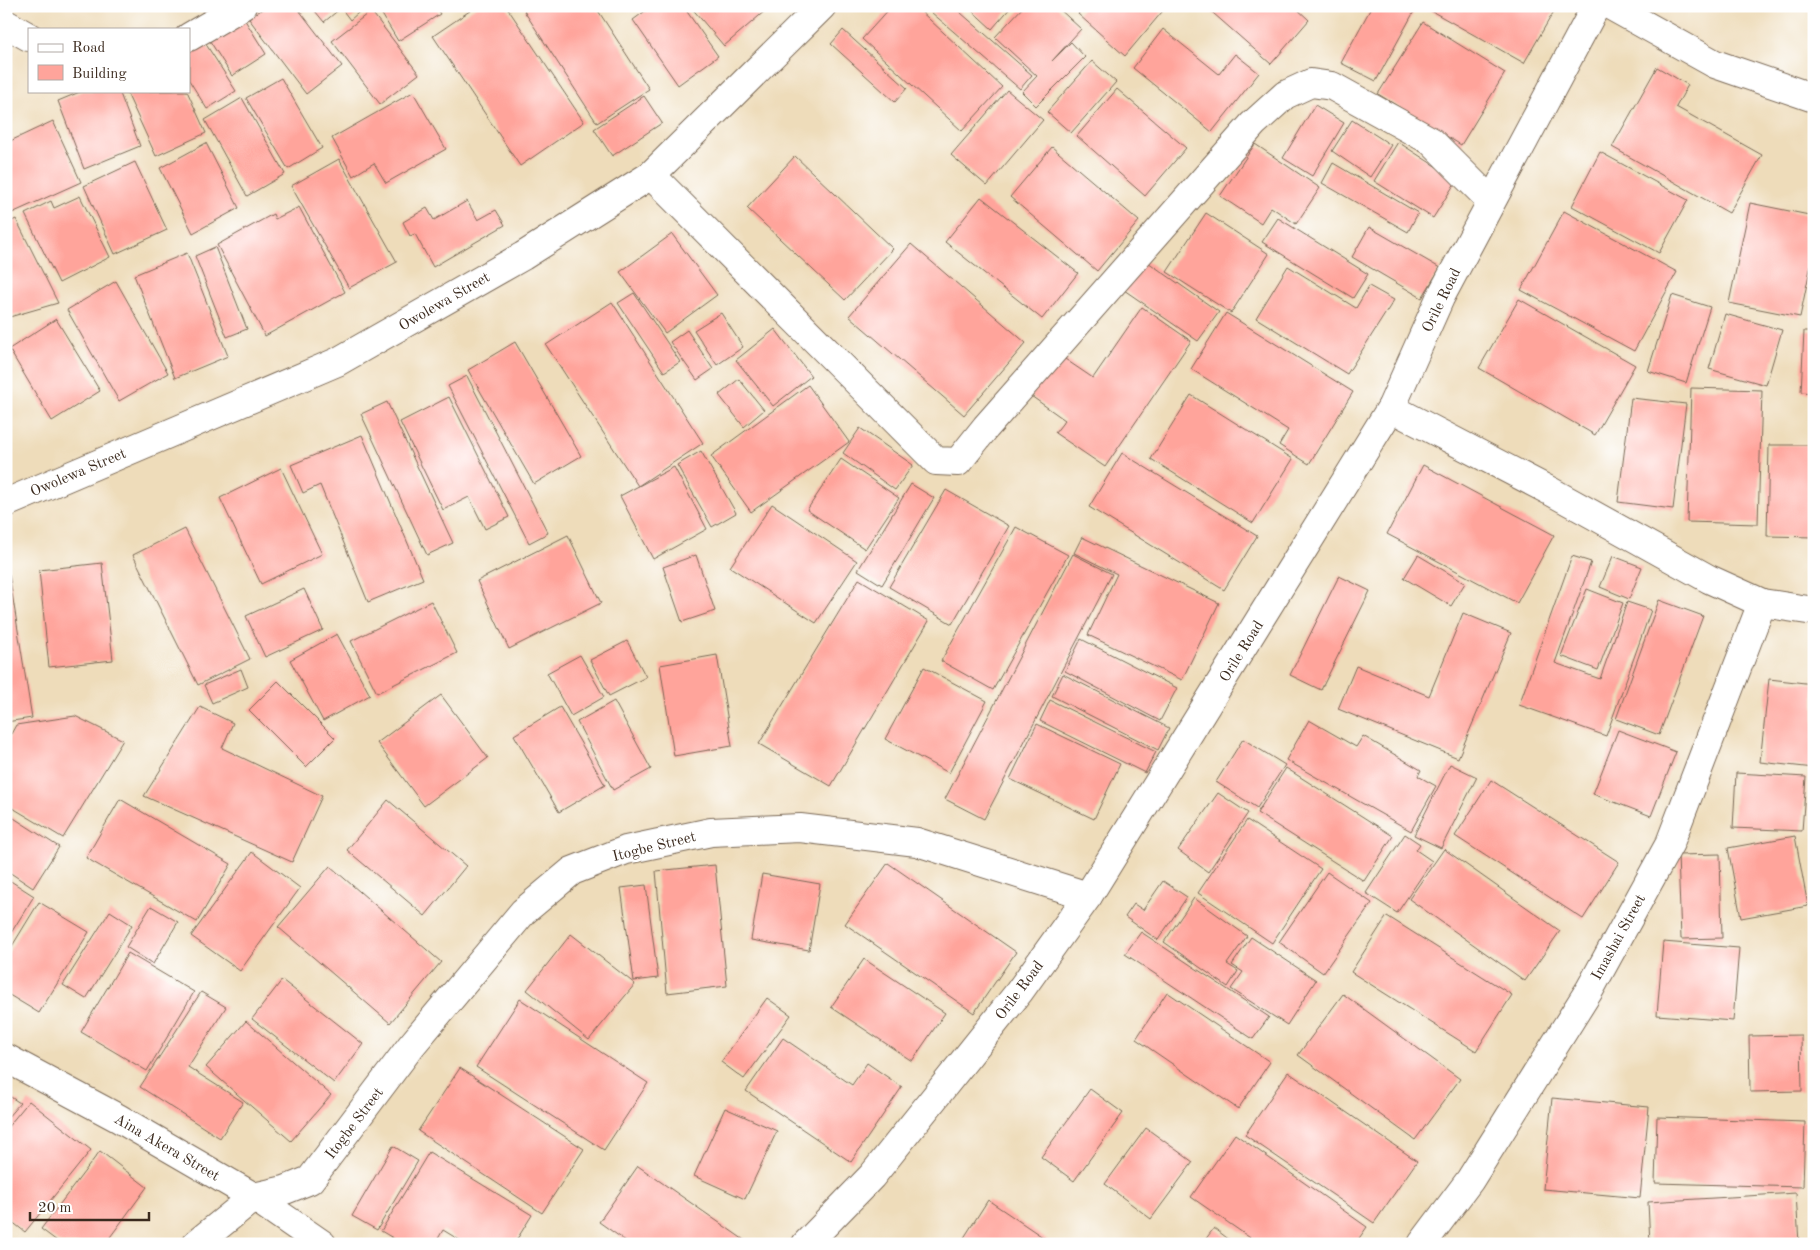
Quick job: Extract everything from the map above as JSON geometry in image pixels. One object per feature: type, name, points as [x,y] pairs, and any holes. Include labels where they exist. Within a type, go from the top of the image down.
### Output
[{"type":"street","points":[[190,36],[242,6]]},
{"type":"street","name":"Owolewa Street","points":[[6,503],[337,362],[523,256],[651,174],[822,6]]},
{"type":"street","name":"Orile Road","points":[[806,1244],[872,1176],[1020,992],[1088,896],[1391,408],[1440,298],[1596,6]]},
{"type":"street","points":[[1611,6],[1715,64],[1814,98]]},
{"type":"street","points":[[6,24],[28,36]]},
{"type":"street","points":[[651,174],[936,461],[958,462],[986,426],[1253,124],[1285,95],[1310,83],[1332,86],[1431,141],[1491,201]]},
{"type":"street","points":[[1391,408],[1552,492],[1709,579],[1762,603],[1814,611]]},
{"type":"street","name":"Imashai Street","points":[[1422,1244],[1470,1180],[1590,989],[1670,843],[1762,603]]},
{"type":"street","name":"Itogbe Street","points":[[196,1244],[254,1197],[285,1190],[310,1180],[412,1046],[523,912],[572,870],[626,850],[711,832],[800,828],[917,842],[1088,896]]},
{"type":"street","name":"Aina Akera Street","points":[[6,1058],[118,1118],[254,1197],[322,1244]]},
{"type":"building","points":[[266,6],[296,6],[342,66],[306,94],[249,19]]},
{"type":"building","points":[[311,6],[366,6],[350,20],[341,8],[324,22]]},
{"type":"building","points":[[377,6],[435,6],[440,14],[398,41]]},
{"type":"building","points":[[477,6],[506,6],[584,122],[520,166],[433,36]]},
{"type":"building","points":[[531,6],[595,6],[649,89],[597,123],[524,11]]},
{"type":"building","points":[[652,6],[683,6],[718,56],[678,85],[633,20]]},
{"type":"building","points":[[690,6],[763,6],[766,10],[724,46]]},
{"type":"building","points":[[892,6],[915,6],[1002,87],[962,131],[862,39]]},
{"type":"building","points":[[924,6],[953,6],[1032,75],[1020,89]]},
{"type":"building","points":[[967,6],[1012,6],[992,29]]},
{"type":"building","points":[[1024,6],[1056,6],[1081,29],[1052,61],[1071,42],[1085,57],[1036,106],[1022,92],[1037,76],[995,37]]},
{"type":"building","points":[[1085,6],[1167,6],[1125,56],[1078,14]]},
{"type":"building","points":[[1205,6],[1294,6],[1309,20],[1271,64]]},
{"type":"building","points":[[1372,6],[1417,6],[1376,81],[1341,63]]},
{"type":"building","points":[[1428,6],[1557,6],[1524,63],[1426,8]]},
{"type":"building","points":[[371,11],[419,74],[380,104],[332,41]]},
{"type":"building","points":[[243,17],[266,54],[232,76],[208,38]]},
{"type":"building","points":[[1423,22],[1505,73],[1461,145],[1378,94]]},
{"type":"building","points":[[1163,29],[1219,74],[1235,54],[1259,73],[1212,132],[1133,68]]},
{"type":"building","points":[[843,30],[907,88],[895,102],[831,44]]},
{"type":"building","points":[[200,35],[236,91],[207,109],[190,82],[190,41]]},
{"type":"building","points":[[1092,61],[1116,82],[1071,133],[1047,112]]},
{"type":"building","points":[[1657,67],[1688,85],[1676,107],[1762,155],[1729,213],[1612,147]]},
{"type":"building","points":[[281,78],[322,148],[288,169],[246,98]]},
{"type":"building","points":[[1117,89],[1186,148],[1145,196],[1077,136]]},
{"type":"building","points":[[1007,90],[1043,120],[987,186],[951,155]]},
{"type":"building","points":[[80,92],[119,92],[140,146],[84,169],[58,101]]},
{"type":"building","points":[[126,92],[187,92],[206,133],[156,156]]},
{"type":"building","points":[[413,92],[446,149],[386,183],[374,163],[353,176],[332,138]]},
{"type":"building","points":[[644,96],[662,123],[612,156],[594,129]]},
{"type":"building","points":[[242,98],[285,174],[247,196],[205,120]]},
{"type":"building","points":[[1315,105],[1344,123],[1312,176],[1283,158]]},
{"type":"building","points":[[1352,120],[1391,145],[1370,177],[1332,151]]},
{"type":"building","points":[[53,121],[81,182],[12,213],[6,199],[6,143]]},
{"type":"building","points":[[1398,142],[1457,180],[1433,218],[1374,181]]},
{"type":"building","points":[[206,143],[239,208],[193,233],[160,168]]},
{"type":"building","points":[[1255,144],[1320,188],[1296,224],[1271,207],[1261,223],[1220,196]]},
{"type":"building","points":[[1052,147],[1139,221],[1097,271],[1010,197]]},
{"type":"building","points":[[1600,152],[1688,200],[1659,253],[1572,206]]},
{"type":"building","points":[[795,156],[893,249],[845,300],[747,208]]},
{"type":"building","points":[[339,159],[397,262],[349,288],[291,186]]},
{"type":"building","points":[[135,162],[167,230],[115,254],[84,186]]},
{"type":"building","points":[[1333,163],[1418,213],[1408,232],[1322,183]]},
{"type":"building","points":[[80,196],[110,257],[59,283],[25,214],[51,201],[54,208]]},
{"type":"building","points":[[981,197],[1078,273],[1042,319],[945,242]]},
{"type":"building","points":[[467,201],[478,220],[496,210],[505,225],[433,267],[415,234],[410,236],[403,222],[427,208],[434,220]]},
{"type":"building","points":[[1750,203],[1814,216],[1814,250],[1800,317],[1729,303]]},
{"type":"building","points":[[299,207],[345,292],[265,336],[217,245],[273,214],[275,219]]},
{"type":"building","points":[[1564,211],[1677,272],[1634,351],[1521,290]]},
{"type":"building","points":[[1206,213],[1269,254],[1231,313],[1167,272]]},
{"type":"building","points":[[1278,218],[1368,274],[1353,298],[1262,242]]},
{"type":"building","points":[[16,219],[58,303],[6,318],[6,224]]},
{"type":"building","points":[[1369,227],[1440,268],[1422,298],[1352,257]]},
{"type":"building","points":[[672,234],[717,295],[665,333],[620,272]]},
{"type":"building","points":[[911,244],[1026,343],[964,415],[849,316]]},
{"type":"building","points":[[215,247],[247,329],[227,337],[195,256]]},
{"type":"building","points":[[187,253],[228,356],[175,378],[134,275]]},
{"type":"building","points":[[1145,260],[1219,312],[1198,341],[1124,290]]},
{"type":"building","points":[[1288,266],[1356,308],[1369,286],[1394,300],[1347,374],[1256,318]]},
{"type":"building","points":[[116,281],[168,373],[119,401],[67,310]]},
{"type":"building","points":[[634,293],[680,362],[664,372],[618,303]]},
{"type":"building","points":[[1672,295],[1710,307],[1686,383],[1648,371]]},
{"type":"building","points":[[1519,299],[1635,365],[1595,435],[1479,368]]},
{"type":"building","points":[[612,302],[703,443],[638,486],[546,345]]},
{"type":"building","points":[[1142,307],[1191,341],[1105,467],[1055,433],[1065,420],[1031,396],[1059,355],[1093,378]]},
{"type":"building","points":[[721,313],[743,347],[717,365],[694,330]]},
{"type":"building","points":[[1226,313],[1353,392],[1309,464],[1279,445],[1288,430],[1191,369]]},
{"type":"building","points":[[1725,314],[1782,330],[1766,385],[1709,369]]},
{"type":"building","points":[[56,319],[100,391],[52,421],[9,349]]},
{"type":"building","points":[[775,329],[811,376],[773,406],[736,360]]},
{"type":"building","points":[[687,330],[713,369],[697,380],[670,342]]},
{"type":"building","points":[[1804,331],[1814,331],[1814,393],[1801,392]]},
{"type":"building","points":[[515,342],[581,456],[534,484],[468,370]]},
{"type":"building","points":[[467,376],[548,533],[529,543],[448,386]]},
{"type":"building","points":[[739,379],[764,410],[744,427],[719,395]]},
{"type":"building","points":[[808,385],[849,442],[751,512],[711,456]]},
{"type":"building","points":[[1691,388],[1762,390],[1758,524],[1687,522]]},
{"type":"building","points":[[1191,395],[1293,459],[1253,523],[1151,459]]},
{"type":"building","points":[[449,397],[509,517],[485,529],[469,497],[443,510],[400,422]]},
{"type":"building","points":[[1631,398],[1686,404],[1673,509],[1618,502]]},
{"type":"building","points":[[387,402],[453,543],[427,555],[361,414]]},
{"type":"building","points":[[860,428],[913,465],[895,490],[843,453]]},
{"type":"building","points":[[362,435],[423,579],[368,602],[320,485],[303,493],[291,465]]},
{"type":"building","points":[[1769,445],[1814,445],[1814,537],[1767,536]]},
{"type":"building","points":[[701,451],[736,513],[712,527],[677,465]]},
{"type":"building","points":[[1122,453],[1257,536],[1224,590],[1089,507]]},
{"type":"building","points":[[841,459],[899,498],[865,549],[807,510]]},
{"type":"building","points":[[1423,465],[1554,535],[1517,603],[1387,534]]},
{"type":"building","points":[[674,467],[707,529],[653,559],[620,496]]},
{"type":"building","points":[[281,468],[322,554],[261,584],[220,498]]},
{"type":"building","points":[[911,484],[934,498],[882,585],[858,570]]},
{"type":"building","points":[[946,490],[1009,526],[952,624],[889,587]]},
{"type":"building","points":[[772,504],[857,561],[816,623],[730,567]]},
{"type":"building","points":[[1016,527],[1068,555],[993,690],[941,661]]},
{"type":"building","points":[[185,529],[250,659],[198,685],[133,555]]},
{"type":"building","points":[[568,535],[601,603],[509,649],[477,581]]},
{"type":"building","points":[[1082,537],[1219,603],[1182,680],[1088,635],[1117,574],[1074,553]]},
{"type":"building","points":[[1073,554],[1112,574],[984,819],[945,799]]},
{"type":"building","points":[[696,555],[715,611],[682,622],[663,567]]},
{"type":"building","points":[[1418,555],[1465,583],[1451,606],[1404,578]]},
{"type":"building","points":[[1572,556],[1591,562],[1555,663],[1600,679],[1627,602],[1651,610],[1606,736],[1519,705]]},
{"type":"building","points":[[1613,556],[1642,567],[1629,599],[1600,587]]},
{"type":"building","points":[[102,563],[113,660],[49,667],[39,570]]},
{"type":"building","points":[[6,574],[9,574],[32,718],[6,722]]},
{"type":"building","points":[[1339,576],[1370,591],[1321,690],[1290,675]]},
{"type":"building","points":[[859,579],[929,621],[831,786],[759,744]]},
{"type":"building","points":[[304,589],[323,630],[265,657],[246,616]]},
{"type":"building","points":[[1587,589],[1623,603],[1598,670],[1561,656]]},
{"type":"building","points":[[1659,600],[1703,616],[1659,735],[1616,719]]},
{"type":"building","points":[[431,601],[457,653],[377,693],[351,641]]},
{"type":"building","points":[[1463,613],[1511,633],[1458,758],[1338,709],[1356,666],[1429,696]]},
{"type":"building","points":[[337,634],[370,695],[323,721],[290,660]]},
{"type":"building","points":[[1081,639],[1177,688],[1160,721],[1065,671]]},
{"type":"building","points":[[627,641],[646,677],[609,696],[590,660]]},
{"type":"building","points":[[580,655],[604,697],[571,716],[547,673]]},
{"type":"building","points":[[717,655],[732,746],[674,756],[660,665]]},
{"type":"building","points":[[924,667],[987,701],[949,773],[885,739]]},
{"type":"building","points":[[241,669],[248,687],[212,703],[204,685]]},
{"type":"building","points":[[1063,674],[1169,728],[1158,750],[1052,696]]},
{"type":"building","points":[[1769,679],[1814,684],[1814,768],[1760,762]]},
{"type":"building","points":[[278,681],[335,738],[306,767],[249,710]]},
{"type":"building","points":[[441,695],[488,758],[424,806],[377,743]]},
{"type":"building","points":[[1050,700],[1156,752],[1145,773],[1040,721]]},
{"type":"building","points":[[614,701],[651,769],[613,790],[577,722]]},
{"type":"building","points":[[200,707],[233,723],[222,748],[322,796],[292,862],[144,796]]},
{"type":"building","points":[[560,707],[605,785],[559,812],[514,735]]},
{"type":"building","points":[[75,716],[123,740],[63,838],[6,804],[6,743],[16,725]]},
{"type":"building","points":[[1309,720],[1356,747],[1363,736],[1421,770],[1418,776],[1436,786],[1411,831],[1286,760]]},
{"type":"building","points":[[1037,724],[1120,764],[1094,819],[1010,779]]},
{"type":"building","points":[[1618,730],[1676,752],[1651,816],[1593,794]]},
{"type":"building","points":[[1243,739],[1285,765],[1257,808],[1216,782]]},
{"type":"building","points":[[1450,764],[1477,777],[1441,848],[1414,835]]},
{"type":"building","points":[[1286,768],[1393,836],[1364,881],[1257,813]]},
{"type":"building","points":[[1736,773],[1806,777],[1802,831],[1733,828]]},
{"type":"building","points":[[1491,780],[1619,862],[1583,919],[1455,836]]},
{"type":"building","points":[[1218,793],[1248,813],[1208,872],[1178,850]]},
{"type":"building","points":[[120,799],[231,864],[197,922],[86,858]]},
{"type":"building","points":[[388,800],[466,866],[425,916],[347,850]]},
{"type":"building","points":[[6,813],[59,847],[33,888],[6,870]]},
{"type":"building","points":[[1247,820],[1321,869],[1272,943],[1198,893]]},
{"type":"building","points":[[1405,834],[1420,844],[1416,850],[1432,861],[1397,913],[1366,893]]},
{"type":"building","points":[[1795,836],[1808,906],[1741,918],[1728,848]]},
{"type":"building","points":[[1444,849],[1560,931],[1525,981],[1409,899]]},
{"type":"building","points":[[252,852],[300,888],[240,971],[191,936]]},
{"type":"building","points":[[1720,854],[1722,938],[1681,939],[1678,855]]},
{"type":"building","points":[[888,863],[1016,952],[974,1013],[845,924]]},
{"type":"building","points":[[715,865],[727,986],[667,993],[656,871]]},
{"type":"building","points":[[330,866],[441,962],[390,1023],[278,927]]},
{"type":"building","points":[[1327,872],[1372,903],[1323,973],[1279,942]]},
{"type":"building","points":[[762,874],[820,884],[809,950],[751,940]]},
{"type":"building","points":[[6,878],[34,896],[6,941]]},
{"type":"building","points":[[1163,881],[1187,897],[1158,940],[1125,917],[1134,904],[1143,910]]},
{"type":"building","points":[[646,885],[658,978],[634,981],[621,888]]},
{"type":"building","points":[[1194,898],[1247,936],[1227,964],[1238,971],[1228,987],[1164,942]]},
{"type":"building","points":[[39,902],[89,932],[39,1013],[6,993],[6,956]]},
{"type":"building","points":[[151,906],[178,922],[153,964],[126,947]]},
{"type":"building","points":[[110,911],[132,925],[86,999],[63,985]]},
{"type":"building","points":[[1387,916],[1512,995],[1476,1051],[1351,972]]},
{"type":"building","points":[[1141,932],[1269,1017],[1253,1039],[1125,954]]},
{"type":"building","points":[[571,934],[635,984],[589,1040],[527,990]]},
{"type":"building","points":[[1251,937],[1316,980],[1287,1025],[1231,989],[1243,972],[1232,965]]},
{"type":"building","points":[[1663,942],[1739,948],[1733,1021],[1657,1015]]},
{"type":"building","points":[[128,953],[194,992],[147,1071],[81,1032]]},
{"type":"building","points":[[864,959],[945,1013],[912,1061],[831,1007]]},
{"type":"building","points":[[282,980],[363,1044],[334,1083],[252,1019]]},
{"type":"building","points":[[201,992],[226,1007],[188,1067],[243,1102],[220,1138],[140,1087]]},
{"type":"building","points":[[1167,992],[1270,1062],[1238,1109],[1136,1039]]},
{"type":"building","points":[[1343,994],[1460,1079],[1415,1140],[1298,1055]]},
{"type":"building","points":[[767,998],[791,1015],[744,1079],[721,1062]]},
{"type":"building","points":[[520,999],[648,1083],[604,1150],[476,1067]]},
{"type":"building","points":[[246,1021],[331,1095],[291,1141],[206,1067]]},
{"type":"building","points":[[1801,1035],[1802,1091],[1750,1092],[1749,1036]]},
{"type":"building","points":[[783,1038],[852,1085],[867,1063],[902,1087],[851,1162],[746,1091]]},
{"type":"building","points":[[460,1068],[584,1149],[542,1213],[418,1131]]},
{"type":"building","points":[[1288,1072],[1417,1161],[1374,1223],[1245,1135]]},
{"type":"building","points":[[1090,1089],[1123,1113],[1074,1181],[1041,1157]]},
{"type":"building","points":[[6,1094],[20,1103],[6,1119]]},
{"type":"building","points":[[1552,1098],[1649,1107],[1640,1198],[1543,1189]]},
{"type":"building","points":[[29,1101],[91,1150],[25,1232],[6,1217],[6,1129]]},
{"type":"building","points":[[725,1108],[777,1131],[745,1199],[694,1176]]},
{"type":"building","points":[[1657,1117],[1805,1122],[1803,1187],[1655,1183]]},
{"type":"building","points":[[1146,1128],[1193,1162],[1151,1219],[1105,1184]]},
{"type":"building","points":[[1235,1134],[1367,1227],[1355,1244],[1259,1244],[1191,1197]]},
{"type":"building","points":[[393,1146],[418,1161],[377,1230],[352,1216]]},
{"type":"building","points":[[100,1151],[147,1187],[105,1244],[61,1244],[41,1229]]},
{"type":"building","points":[[429,1152],[532,1215],[514,1244],[466,1244],[443,1230],[435,1244],[403,1244],[381,1231]]},
{"type":"building","points":[[638,1166],[747,1242],[746,1244],[630,1244],[599,1222]]},
{"type":"building","points":[[1796,1193],[1799,1244],[1650,1244],[1648,1202]]},
{"type":"building","points":[[988,1200],[1053,1244],[960,1244]]},
{"type":"building","points":[[1214,1228],[1235,1244],[1202,1244]]}]
